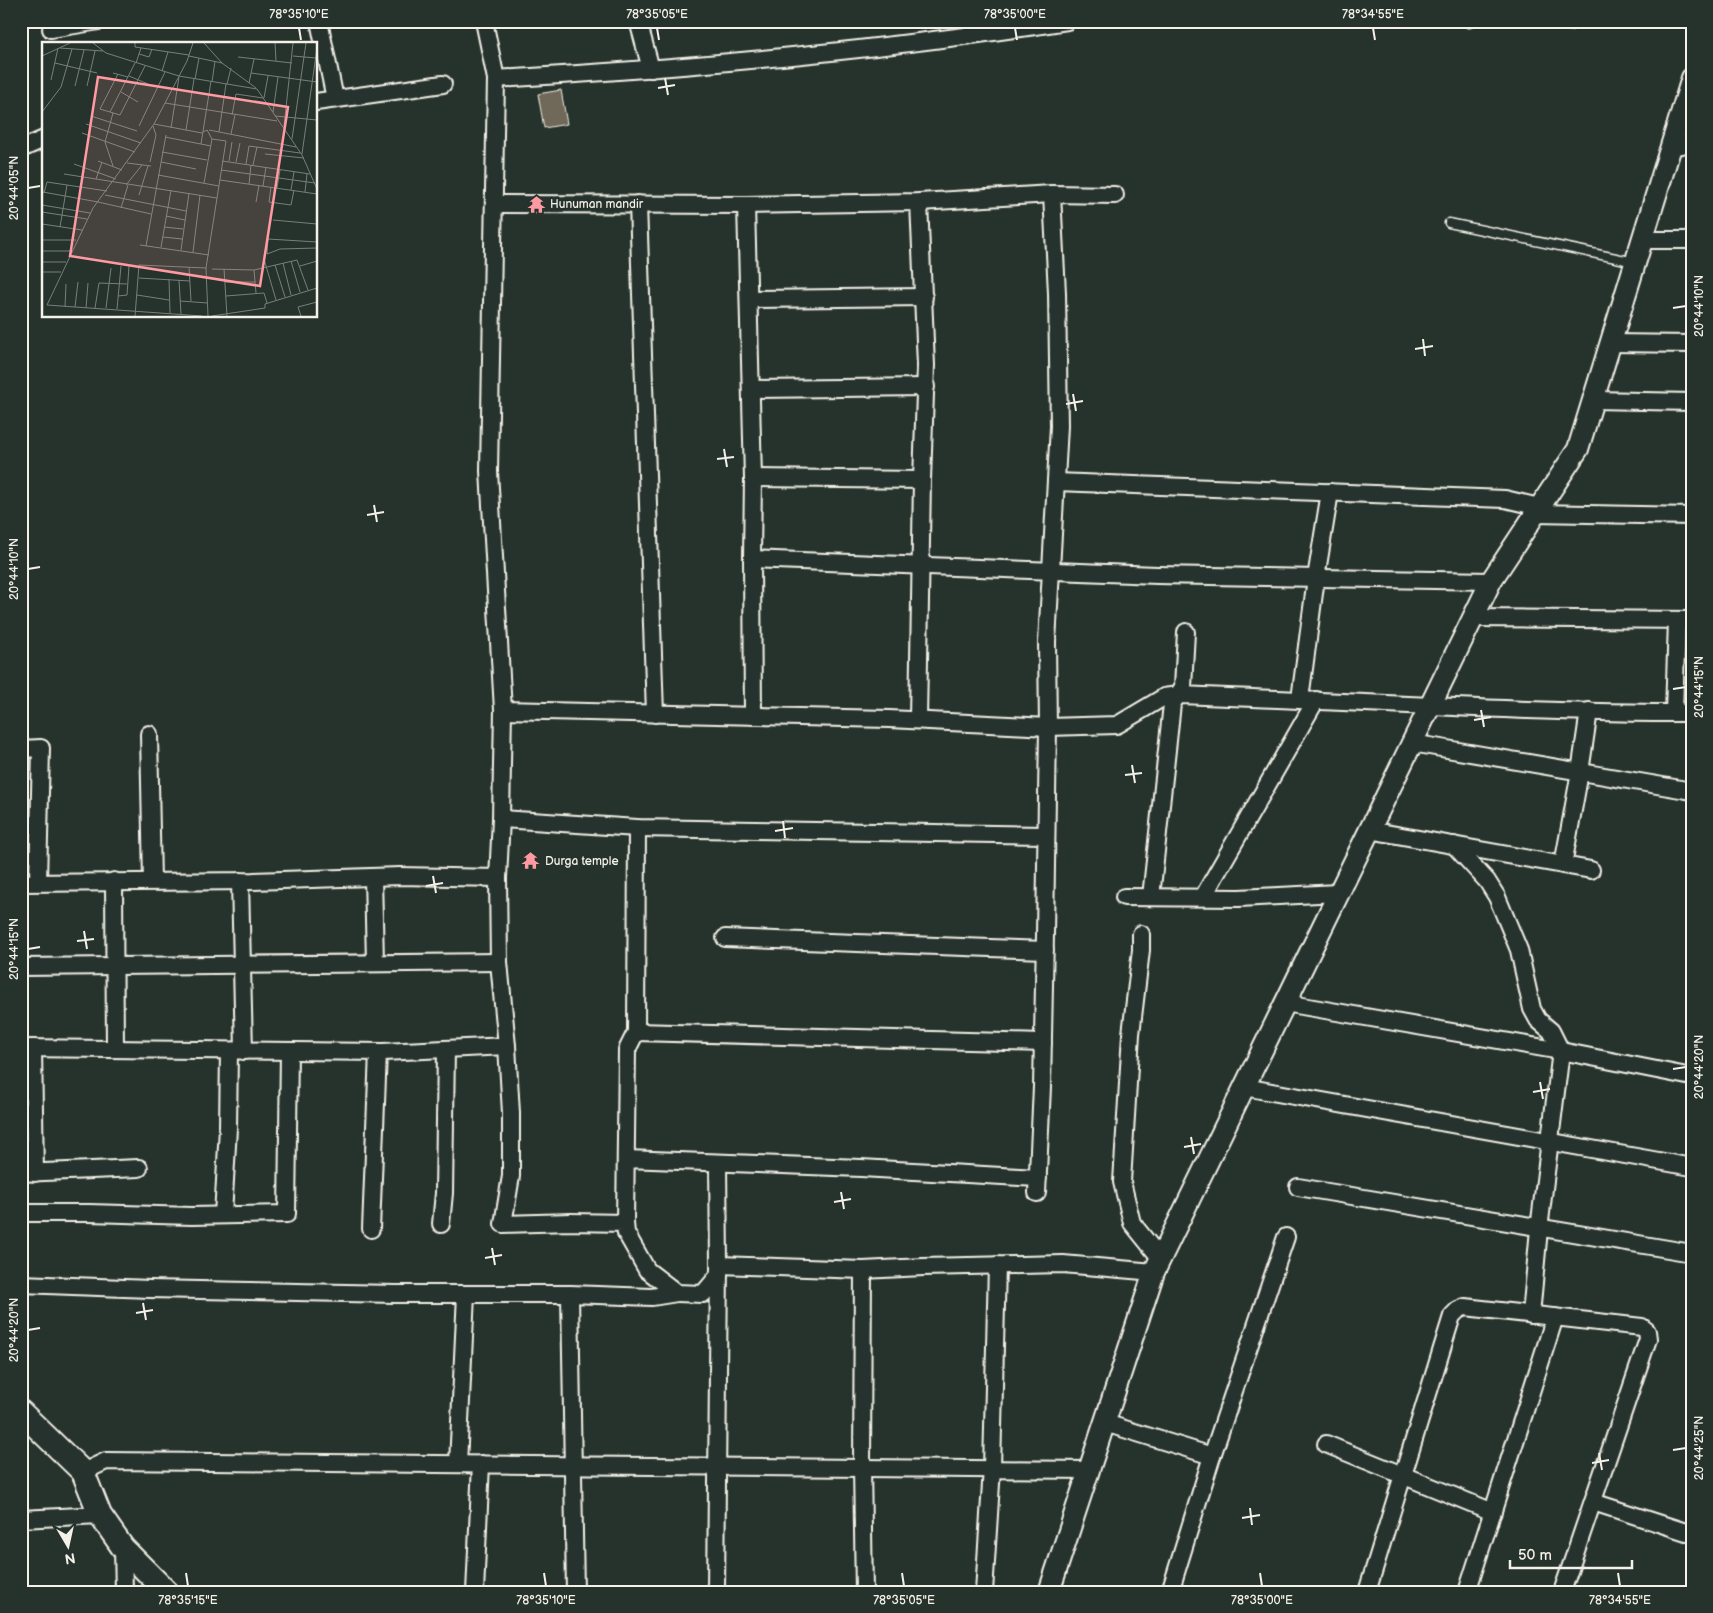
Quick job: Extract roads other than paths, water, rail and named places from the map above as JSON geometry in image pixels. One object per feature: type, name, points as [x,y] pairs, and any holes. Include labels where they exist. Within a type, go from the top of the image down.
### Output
[{"type":"main road","points":[[21,1412],[83,1472],[100,1515],[123,1548],[167,1592]]},
{"type":"street","points":[[51,31],[99,21]]},
{"type":"street","points":[[319,21],[335,99]]},
{"type":"street","points":[[484,21],[496,79],[489,471],[503,710],[498,878],[499,962],[511,1113],[511,1176],[504,1224],[625,1223]]},
{"type":"street","points":[[638,21],[651,69]]},
{"type":"street","points":[[496,79],[651,69],[854,50],[1067,21]]},
{"type":"street","points":[[1049,1592],[1157,1266],[1491,581],[1578,449],[1692,78]]},
{"type":"street","points":[[318,102],[442,84]]},
{"type":"street","points":[[21,149],[42,141]]},
{"type":"street","points":[[1671,147],[1692,143]]},
{"type":"street","points":[[494,204],[746,205],[918,202],[1052,194],[1115,195]]},
{"type":"street","points":[[626,1159],[861,1168],[1037,1185],[1045,950],[1048,726],[1047,642],[1059,426],[1057,293],[1052,194]]},
{"type":"street","points":[[918,202],[924,297],[926,387],[922,480],[918,720]]},
{"type":"street","points":[[638,204],[655,714]]},
{"type":"street","points":[[746,205],[752,389],[753,716]]},
{"type":"street","points":[[1642,240],[1692,240]]},
{"type":"street","points":[[749,299],[924,297]]},
{"type":"street","points":[[1610,343],[1692,344]]},
{"type":"street","points":[[752,389],[926,387]]},
{"type":"street","points":[[1593,400],[1692,402]]},
{"type":"street","points":[[753,478],[922,480]]},
{"type":"street","points":[[1056,482],[1505,499],[1538,510],[1692,516]]},
{"type":"street","points":[[1203,898],[1308,699],[1316,578],[1330,492]]},
{"type":"street","points":[[752,559],[1052,571],[1491,581]]},
{"type":"street","points":[[1473,618],[1684,620],[1674,713]]},
{"type":"street","points":[[1151,897],[1172,704],[1182,687],[1186,632]]},
{"type":"street","points":[[503,710],[918,720],[1048,726],[1117,725],[1164,697],[1178,695],[1308,699],[1430,706],[1692,713]]},
{"type":"street","points":[[1563,865],[1589,711]]},
{"type":"street","points":[[149,734],[152,881]]},
{"type":"street","points":[[1412,743],[1692,791]]},
{"type":"street","points":[[21,749],[41,748],[38,882]]},
{"type":"street","points":[[501,819],[637,828],[1046,835]]},
{"type":"street","points":[[637,828],[636,1032],[627,1050],[625,1223],[626,1234],[646,1270],[677,1293]]},
{"type":"street","points":[[1369,830],[1591,870]]},
{"type":"street","points":[[1454,845],[1487,881],[1497,897],[1519,950],[1532,1009],[1538,1020],[1551,1031],[1561,1051],[1538,1228],[1530,1315]]},
{"type":"street","points":[[21,882],[240,881],[373,877],[498,878]]},
{"type":"street","points":[[373,877],[375,962]]},
{"type":"street","points":[[114,881],[115,1049]]},
{"type":"street","points":[[223,1215],[228,1128],[237,1051],[243,964],[240,881]]},
{"type":"street","points":[[1124,897],[1239,898],[1338,893]]},
{"type":"street","points":[[1140,934],[1141,950],[1131,1034],[1122,1182],[1132,1223],[1157,1266]]},
{"type":"street","points":[[725,938],[1045,950]]},
{"type":"street","points":[[21,967],[499,962]]},
{"type":"street","points":[[1285,1003],[1561,1051],[1692,1077]]},
{"type":"street","points":[[636,1032],[1043,1043]]},
{"type":"street","points":[[139,1168],[28,1173],[27,1048],[378,1052],[507,1046]]},
{"type":"street","points":[[441,1224],[444,1193],[446,1049]]},
{"type":"street","points":[[21,1213],[192,1216],[288,1214],[289,1051]]},
{"type":"street","points":[[371,1229],[378,1052]]},
{"type":"street","points":[[1244,1087],[1692,1167]]},
{"type":"street","points":[[716,1592],[718,1163]]},
{"type":"street","points":[[1298,1187],[1692,1253]]},
{"type":"street","points":[[1170,1592],[1212,1456],[1286,1237]]},
{"type":"street","points":[[719,1270],[863,1270],[1063,1264],[1157,1266]]},
{"type":"street","points":[[984,1592],[992,1468],[997,1265]]},
{"type":"street","points":[[21,1284],[160,1290],[385,1294],[570,1294],[652,1297],[677,1293],[703,1294],[719,1270]]},
{"type":"street","points":[[863,1270],[862,1466],[864,1592]]},
{"type":"street","points":[[458,1464],[466,1294]]},
{"type":"street","points":[[570,1294],[574,1592]]},
{"type":"street","points":[[1367,1592],[1452,1316],[1458,1310],[1465,1307],[1642,1327],[1647,1332],[1648,1339],[1562,1592]]},
{"type":"street","points":[[1467,1592],[1555,1317]]},
{"type":"street","points":[[1105,1423],[1212,1456]]},
{"type":"street","points":[[1326,1444],[1493,1512]]},
{"type":"street","points":[[83,1472],[106,1461],[862,1466],[1089,1470]]},
{"type":"street","points":[[475,1592],[480,1464]]},
{"type":"street","points":[[1593,1502],[1686,1532]]},
{"type":"street","points":[[21,1520],[100,1515]]},
{"type":"street","points":[[123,1548],[124,1592]]},
{"type":"lane","points":[[1449,223],[1635,262]]},
{"type":"place","name":"Hunuman mandir","points":[[536,204]]},
{"type":"place","name":"Durga temple","points":[[531,861]]}]
